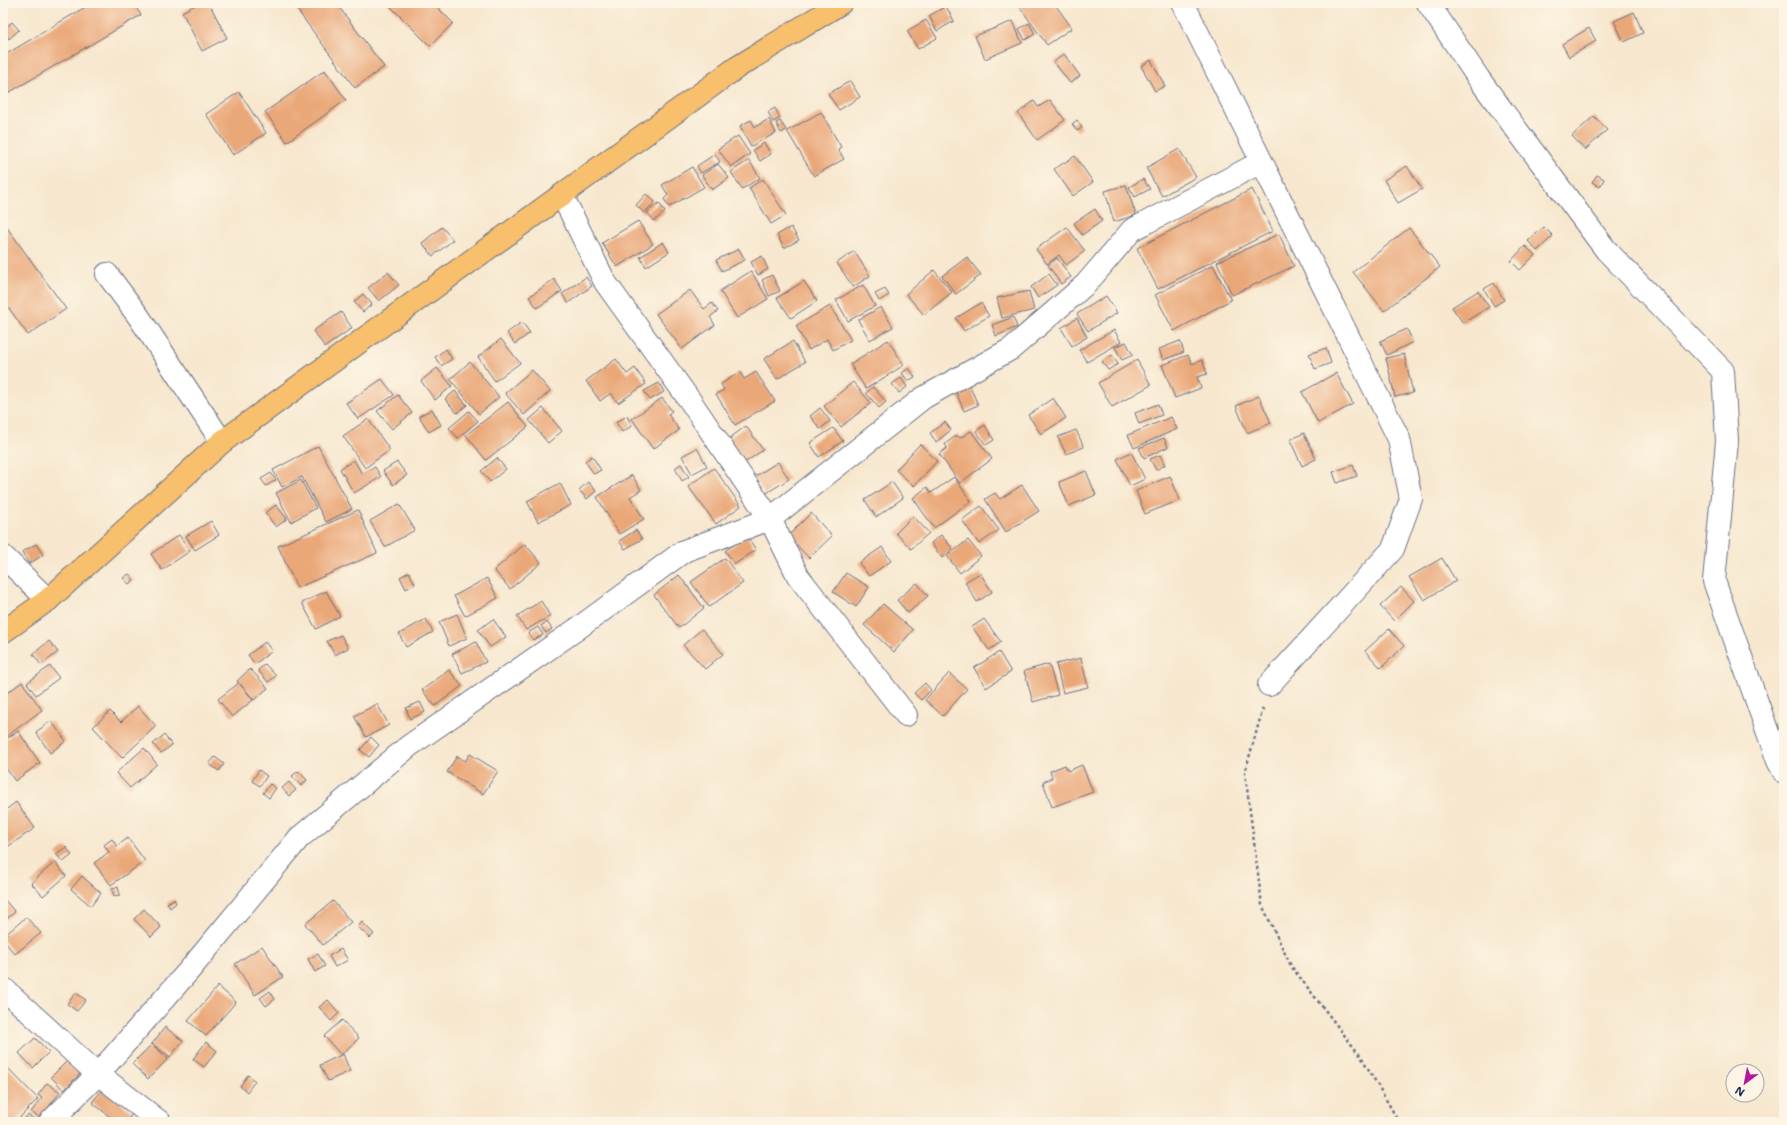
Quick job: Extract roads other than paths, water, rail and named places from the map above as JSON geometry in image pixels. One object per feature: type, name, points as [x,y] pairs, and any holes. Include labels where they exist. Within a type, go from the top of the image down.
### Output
[{"type":"highway","points":[[3,632],[48,600],[222,442],[736,68],[840,3]]},
{"type":"street","points":[[1183,3],[1399,439],[1411,499],[1393,549],[1269,685]]},
{"type":"street","points":[[1428,3],[1479,79],[1606,250],[1723,371],[1726,441],[1714,581],[1778,761],[1784,772]]},
{"type":"street","points":[[50,1122],[98,1074],[192,967],[299,838],[409,746],[577,629],[684,551],[770,518],[923,398],[1011,349],[1086,284],[1132,230],[1261,162]]},
{"type":"street","points":[[562,195],[605,282],[691,402],[770,518],[798,576],[906,715]]},
{"type":"street","points":[[107,274],[139,317],[222,442]]},
{"type":"street","points":[[3,556],[48,600]]},
{"type":"street","points":[[3,988],[98,1074],[160,1122]]}]
